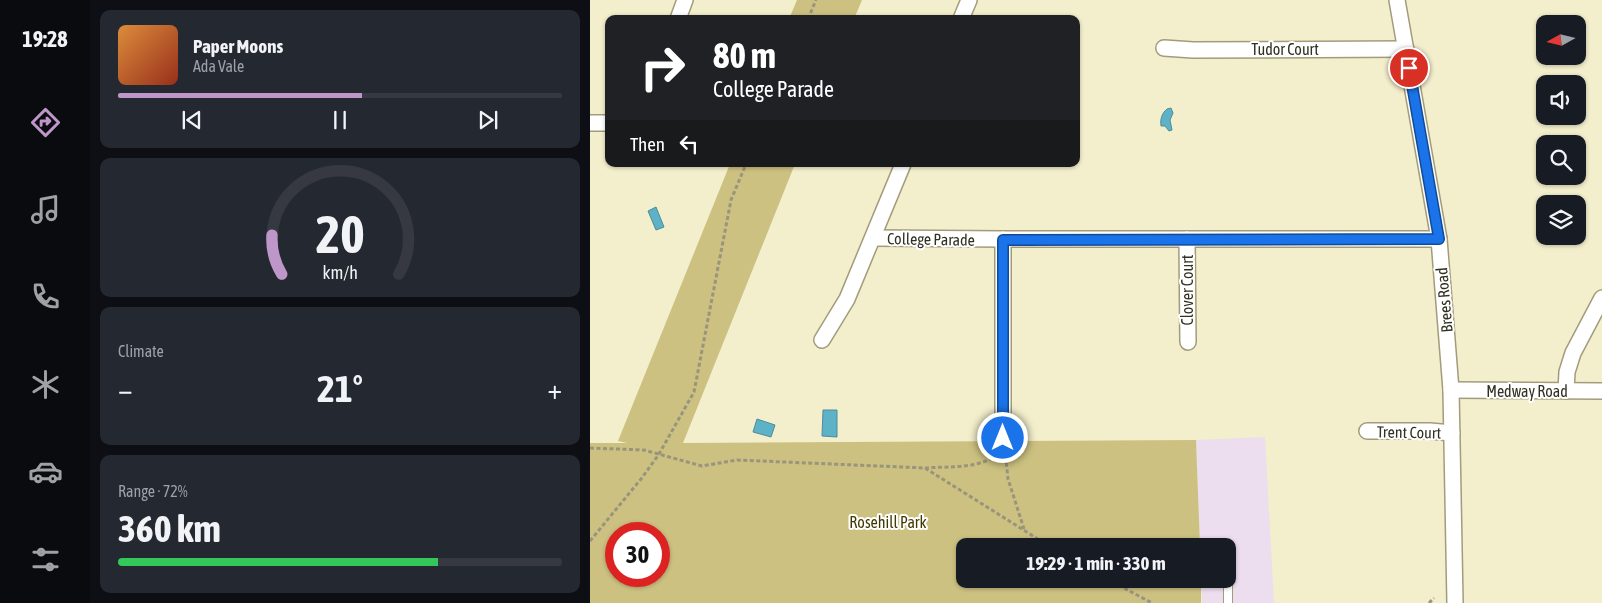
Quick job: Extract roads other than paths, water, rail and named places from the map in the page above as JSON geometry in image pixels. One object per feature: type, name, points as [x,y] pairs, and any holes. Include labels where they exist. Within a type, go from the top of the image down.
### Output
[{"type":"street","points":[[679,15],[685,0]]},
{"type":"street","points":[[962,15],[968,0]]},
{"type":"street","name":"Brees Road","points":[[1397,0],[1439,239],[1451,390],[1455,603]]},
{"type":"street","name":"Tudor Court","points":[[1164,48],[1193,50],[1406,49]]},
{"type":"street","points":[[590,122],[605,122]]},
{"type":"street","points":[[822,340],[847,299],[902,167]]},
{"type":"street","name":"College Parade","points":[[873,238],[1003,240],[1439,239]]},
{"type":"street","name":"Clover Court","points":[[1187,239],[1188,342]]},
{"type":"street","points":[[1003,240],[1003,444]]},
{"type":"street","points":[[1566,391],[1566,372],[1573,352],[1602,298]]},
{"type":"street","name":"Medway Road","points":[[1451,390],[1602,391]]},
{"type":"street","name":"Trent Court","points":[[1367,431],[1452,433]]},
{"type":"lane","points":[[1228,588],[1228,603]]},
{"type":"water","points":[[1171,108],[1173,113],[1170,120],[1172,130],[1169,131],[1165,126],[1161,126],[1161,121],[1164,112]]},
{"type":"water","points":[[656,207],[664,227],[656,230],[648,211]]},
{"type":"water","points":[[823,410],[837,410],[837,437],[822,436]]},
{"type":"water","points":[[757,419],[775,425],[771,437],[753,432]]},
{"type":"park label","name":"Rosehill Park","points":[[888,522]]}]
